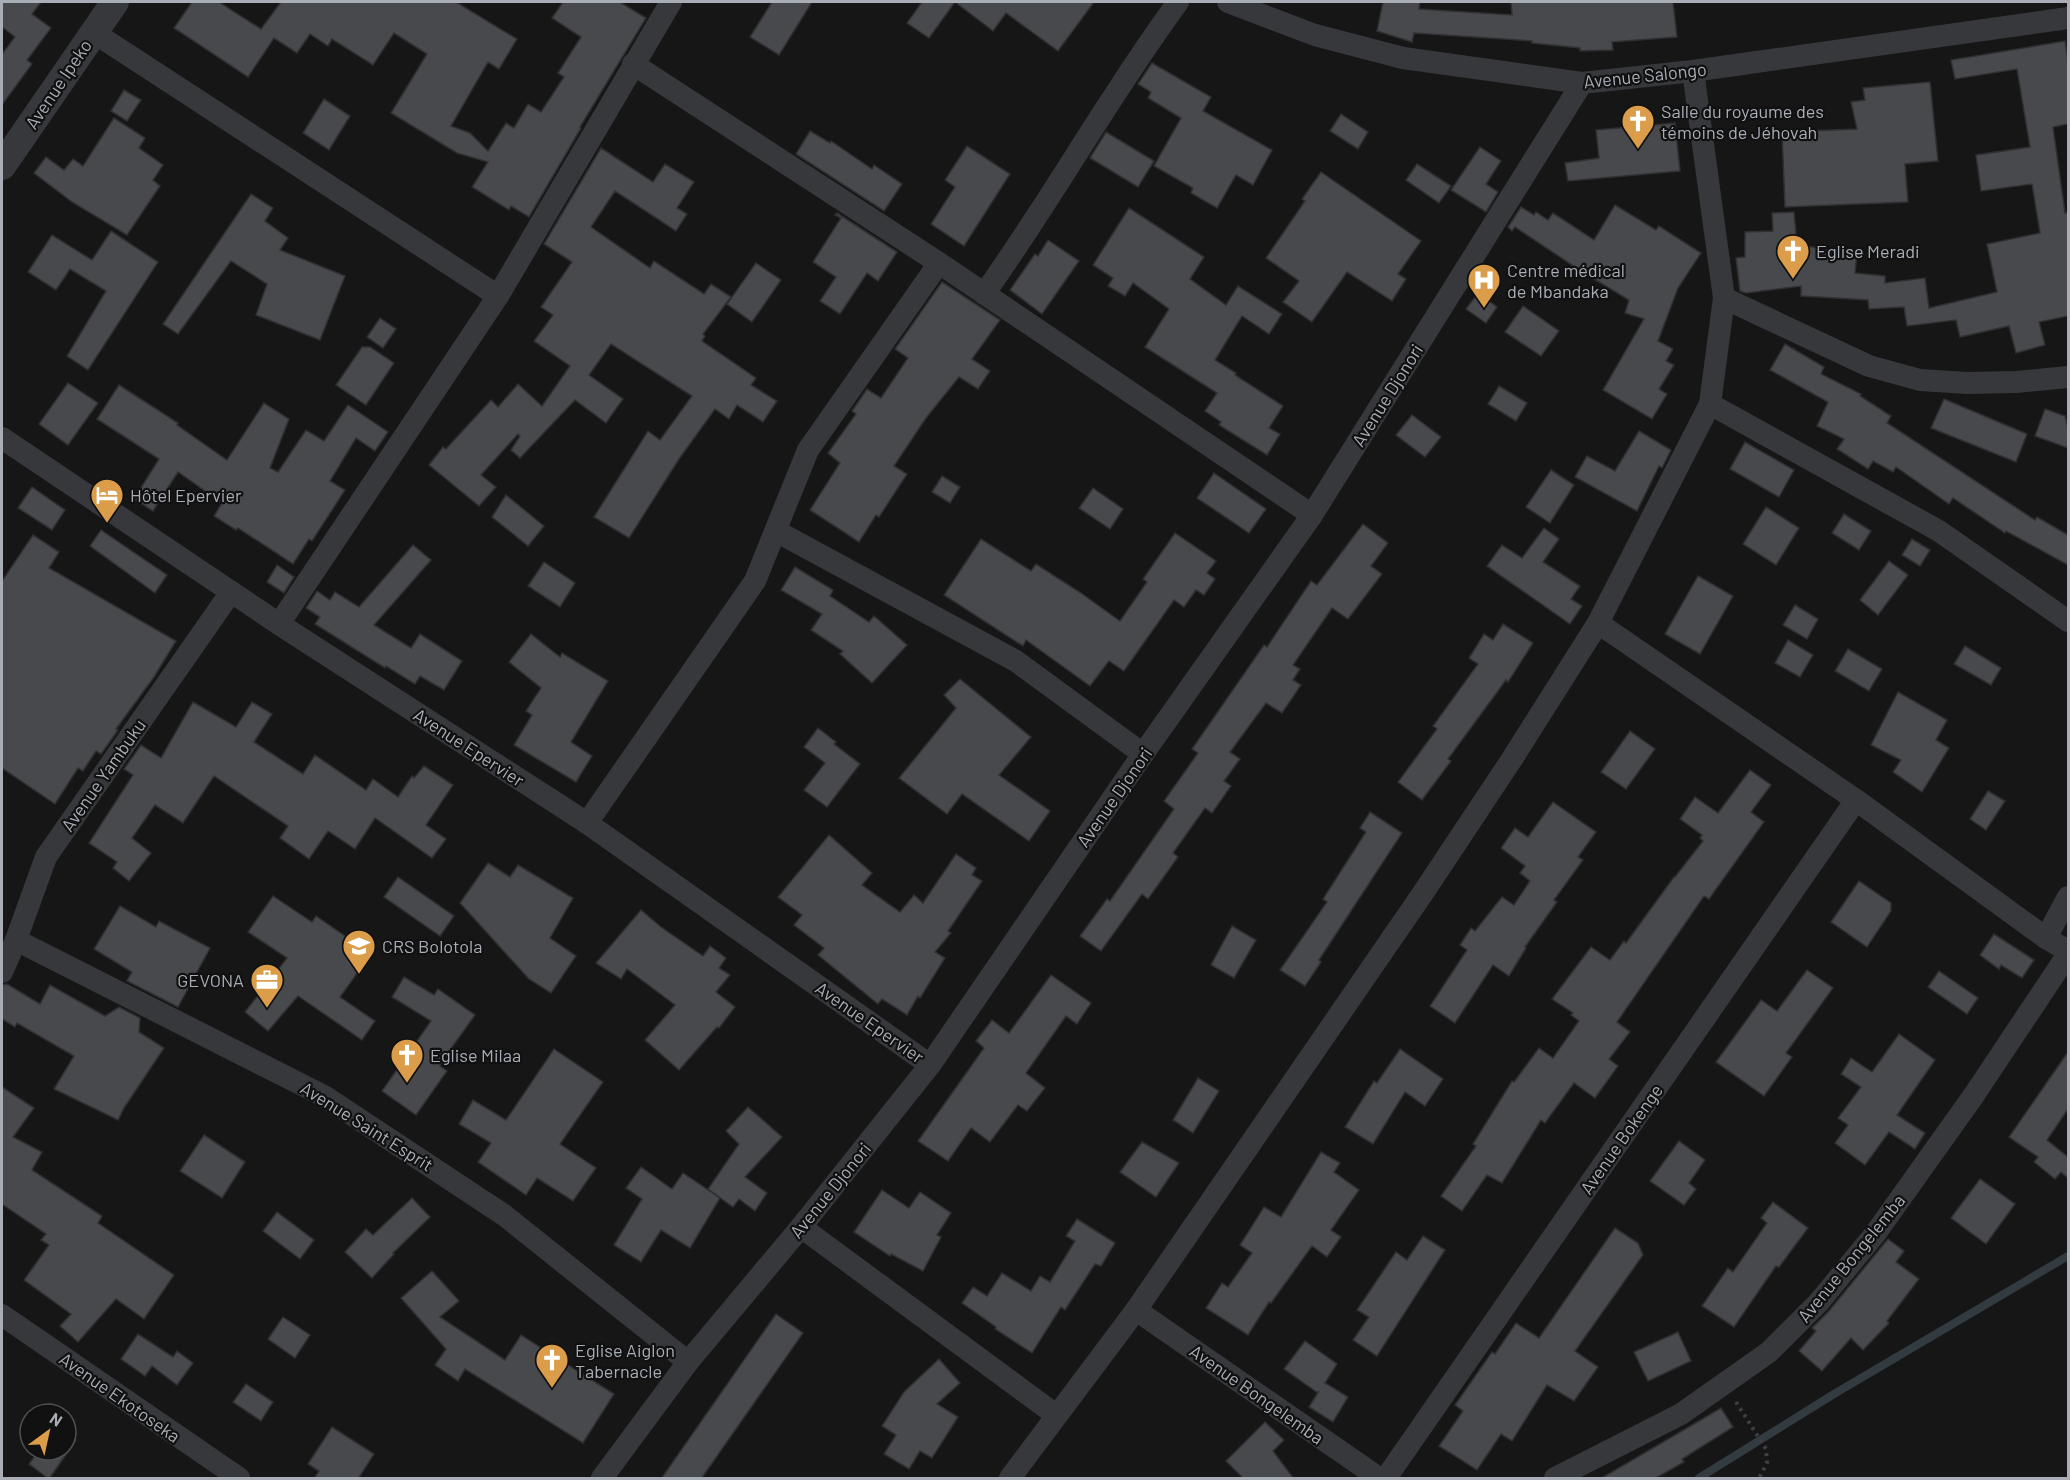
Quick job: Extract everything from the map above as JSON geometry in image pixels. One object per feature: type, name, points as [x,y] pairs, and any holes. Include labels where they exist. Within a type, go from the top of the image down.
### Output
[{"type":"street","name":"Avenue Ipeko","points":[[2,166],[115,2]]},
{"type":"street","points":[[279,624],[498,296],[671,2]]},
{"type":"street","points":[[984,294],[1023,240],[1142,51],[1178,2]]},
{"type":"street","name":"Avenue Salongo","points":[[1228,2],[1315,35],[1403,58],[1582,83],[1693,70],[2068,18]]},
{"type":"street","points":[[93,32],[498,296]]},
{"type":"street","points":[[633,64],[939,262],[1312,515]]},
{"type":"street","points":[[1010,1479],[1136,1310],[1423,893],[1512,759],[1598,623],[1710,404],[1724,298],[1693,70]]},
{"type":"street","name":"Avenue Djonori","points":[[602,1479],[688,1362],[801,1227],[930,1065],[1143,754],[1312,515],[1582,83]]},
{"type":"street","points":[[587,823],[755,581],[808,450],[939,262]]},
{"type":"street","points":[[1724,298],[1869,366],[1920,380],[1997,382],[2068,377]]},
{"type":"street","points":[[1710,404],[1939,531],[2068,621]]},
{"type":"street","name":"Avenue Epervier","points":[[2,438],[279,624],[587,823],[930,1065]]},
{"type":"street","points":[[776,531],[1016,662],[1143,754]]},
{"type":"street","name":"Avenue Yambuku","points":[[2,972],[46,857],[231,592]]},
{"type":"street","points":[[1598,623],[1856,801],[2068,952]]},
{"type":"street","name":"Avenue Bokenge","points":[[1386,1479],[1856,801]]},
{"type":"street","points":[[2046,938],[2068,897]]},
{"type":"street","name":"Avenue Saint Esprit","points":[[16,940],[324,1096],[504,1215],[688,1362]]},
{"type":"street","name":"Avenue Bongelemba","points":[[1555,1479],[1682,1414],[1769,1352],[1811,1311],[1875,1234],[1974,1095],[2068,952]]},
{"type":"street","points":[[801,1227],[1056,1415]]},
{"type":"street","name":"Avenue Bongelemba","points":[[1136,1310],[1378,1479]]},
{"type":"street","name":"Avenue Ekotoseka","points":[[2,1315],[239,1479]]},
{"type":"path","points":[[1725,1384],[1766,1449],[1767,1463],[1759,1479]]},
{"type":"building","points":[[2,2],[41,2],[32,14],[51,28],[27,60],[32,64],[2,105],[2,54],[15,37],[2,27]]},
{"type":"building","points":[[192,2],[219,2],[261,29],[281,2],[456,2],[517,39],[499,69],[488,62],[451,126],[470,133],[488,151],[506,123],[514,128],[528,104],[541,112],[564,77],[558,73],[581,37],[552,18],[563,2],[620,2],[646,18],[529,217],[511,206],[509,210],[472,187],[488,162],[457,153],[391,113],[427,54],[394,33],[373,65],[332,39],[328,46],[310,34],[297,53],[274,38],[248,77],[174,28]]},
{"type":"building","points":[[772,2],[812,2],[779,55],[750,37]]},
{"type":"building","points":[[922,2],[955,2],[929,38],[907,23]]},
{"type":"building","points":[[955,2],[1094,2],[1058,51],[1006,13],[993,31]]},
{"type":"building","points":[[1383,2],[1420,2],[1419,9],[1512,15],[1511,2],[1673,2],[1677,37],[1612,42],[1613,50],[1580,51],[1580,48],[1532,43],[1532,41],[1414,33],[1412,42],[1377,31]]},
{"type":"building","points":[[2065,41],[2068,61],[2068,124],[2053,127],[2065,213],[2068,212],[2068,316],[2039,322],[2045,345],[2016,353],[2009,326],[1960,337],[1956,320],[1907,326],[1904,307],[1869,309],[1868,300],[1801,296],[1801,286],[1746,293],[1740,291],[1736,258],[1745,257],[1745,232],[1773,231],[1772,213],[1794,212],[1797,245],[1857,253],[1855,273],[1885,276],[1885,283],[1925,278],[1929,308],[1997,292],[1987,244],[2040,233],[2032,184],[1981,191],[1976,155],[2030,147],[2017,69],[1955,79],[1951,60]]},
{"type":"building","points":[[1152,63],[1211,97],[1203,111],[1272,150],[1253,185],[1236,175],[1217,208],[1191,193],[1193,188],[1154,166],[1181,118],[1148,98],[1151,92],[1138,84]]},
{"type":"building","points":[[1930,82],[1938,161],[1905,164],[1908,202],[1785,207],[1782,132],[1857,129],[1851,102],[1865,100],[1863,88]]},
{"type":"building","points":[[124,90],[141,100],[127,121],[111,111]]},
{"type":"building","points":[[324,99],[350,116],[329,150],[303,133]]},
{"type":"building","points":[[1341,114],[1368,132],[1358,149],[1330,131]]},
{"type":"building","points":[[114,118],[145,138],[139,148],[163,165],[153,180],[160,186],[127,235],[72,202],[34,173],[46,157],[64,170],[73,159],[83,166]]},
{"type":"building","name":"Salle du royaume des témoins de Jéhovah","points":[[1675,123],[1680,171],[1568,181],[1565,163],[1599,158],[1596,130]]},
{"type":"building","points":[[810,131],[830,143],[831,141],[872,169],[874,165],[902,184],[884,211],[796,154]]},
{"type":"building","points":[[1106,132],[1154,161],[1138,187],[1090,158]]},
{"type":"building","points":[[967,146],[1010,174],[964,246],[931,224],[955,187],[945,180]]},
{"type":"building","points":[[1480,147],[1501,161],[1486,184],[1498,192],[1486,212],[1451,190]]},
{"type":"building","points":[[601,148],[653,182],[665,164],[694,182],[677,208],[687,214],[676,231],[615,191],[591,227],[650,268],[654,261],[704,294],[711,284],[731,297],[703,334],[705,336],[702,341],[756,378],[751,385],[777,401],[763,422],[737,405],[729,419],[715,409],[679,459],[629,538],[594,517],[648,431],[660,440],[692,396],[611,344],[589,375],[623,399],[606,423],[575,400],[520,458],[511,450],[520,436],[518,434],[481,475],[496,487],[479,506],[429,465],[443,447],[446,449],[491,400],[498,407],[518,384],[542,406],[570,366],[534,341],[553,315],[541,307],[572,262],[544,244]]},
{"type":"building","points":[[1417,164],[1451,186],[1439,203],[1406,180]]},
{"type":"building","points":[[1321,172],[1421,241],[1398,274],[1406,279],[1392,301],[1347,272],[1312,322],[1283,302],[1299,281],[1266,258],[1305,201],[1302,199]]},
{"type":"building","points":[[251,194],[273,208],[265,221],[288,238],[280,250],[345,276],[320,340],[256,315],[267,284],[231,261],[178,334],[163,324]]},
{"type":"building","points":[[1615,205],[1656,230],[1659,226],[1701,253],[1678,288],[1658,341],[1673,349],[1666,361],[1674,365],[1659,389],[1667,394],[1652,419],[1603,390],[1644,319],[1625,313],[1629,300],[1515,227],[1512,231],[1508,227],[1521,207],[1534,215],[1536,212],[1548,220],[1553,213],[1594,240]]},
{"type":"building","points":[[1129,208],[1204,257],[1190,279],[1226,305],[1238,286],[1282,314],[1269,334],[1242,316],[1215,360],[1283,406],[1269,428],[1280,434],[1267,455],[1219,425],[1221,422],[1205,411],[1217,393],[1145,347],[1169,309],[1133,283],[1125,296],[1108,286],[1113,278],[1093,265]]},
{"type":"building","points":[[837,213],[897,252],[878,281],[867,273],[840,314],[820,301],[836,277],[813,262],[841,218],[835,215]]},
{"type":"building","points":[[111,231],[158,262],[88,370],[67,356],[106,291],[70,269],[56,290],[28,272],[52,235],[92,260]]},
{"type":"building","points":[[1048,240],[1079,261],[1042,314],[1010,290],[1035,254],[1038,256]]},
{"type":"building","points":[[756,263],[781,280],[752,322],[727,304]]},
{"type":"building","points":[[942,282],[1000,320],[972,359],[990,371],[978,389],[959,377],[926,418],[894,466],[907,474],[879,517],[876,515],[859,542],[810,510],[840,463],[828,453],[856,414],[852,411],[867,389],[881,398],[908,358],[895,349]]},
{"type":"building","points":[[1478,293],[1497,307],[1486,323],[1466,309]]},
{"type":"building","points":[[1523,306],[1559,331],[1541,356],[1505,332]]},
{"type":"building","points":[[380,318],[396,329],[383,348],[367,337]]},
{"type":"building","points":[[1785,344],[1824,367],[1821,374],[1861,394],[1860,396],[1891,416],[1887,423],[2035,520],[2037,517],[2068,535],[2068,565],[2006,531],[2005,533],[1953,498],[1949,504],[1896,467],[1893,472],[1873,461],[1868,469],[1837,449],[1844,439],[1817,426],[1828,402],[1770,370]]},
{"type":"building","points":[[362,347],[370,347],[394,363],[366,405],[336,385]]},
{"type":"building","points":[[68,383],[98,403],[68,445],[39,424]]},
{"type":"building","points":[[119,385],[178,423],[177,425],[227,460],[264,403],[289,419],[270,468],[278,472],[306,430],[324,441],[348,405],[388,432],[375,451],[356,438],[330,481],[345,490],[312,541],[309,539],[293,564],[238,528],[236,530],[214,516],[222,503],[178,472],[153,511],[134,499],[159,459],[97,419]]},
{"type":"building","points":[[1499,386],[1527,403],[1516,421],[1488,404]]},
{"type":"building","points":[[1944,399],[2027,434],[2016,462],[1931,428]]},
{"type":"building","points":[[2045,409],[2065,416],[2068,428],[2068,448],[2035,436]]},
{"type":"building","points":[[1412,415],[1441,437],[1425,457],[1396,435]]},
{"type":"building","points":[[1639,431],[1671,450],[1662,468],[1659,466],[1637,511],[1575,477],[1587,456],[1615,471]]},
{"type":"building","points":[[1745,442],[1794,470],[1779,497],[1730,469]]},
{"type":"building","points":[[1551,470],[1574,485],[1550,523],[1526,507]]},
{"type":"building","points":[[1214,473],[1266,509],[1249,533],[1197,498]]},
{"type":"building","points":[[942,476],[960,487],[950,503],[932,492]]},
{"type":"building","points":[[32,487],[65,510],[52,530],[18,508]]},
{"type":"building","points":[[1093,488],[1123,509],[1110,529],[1079,508]]},
{"type":"building","points":[[506,495],[544,526],[528,546],[492,517]]},
{"type":"building","points":[[1766,507],[1799,528],[1776,565],[1743,544]]},
{"type":"building","points":[[1844,514],[1871,531],[1859,550],[1832,533]]},
{"type":"building","points":[[1363,524],[1388,543],[1371,566],[1382,574],[1348,619],[1332,608],[1293,665],[1300,669],[1293,680],[1301,685],[1282,713],[1266,703],[1230,752],[1240,759],[1224,781],[1231,786],[1212,813],[1205,808],[1173,853],[1178,857],[1148,899],[1142,894],[1101,951],[1080,936],[1107,899],[1110,901],[1174,809],[1164,801],[1198,753],[1192,749],[1264,645],[1267,647],[1311,581],[1317,585]]},
{"type":"building","points":[[1544,528],[1559,539],[1543,562],[1580,586],[1571,599],[1582,606],[1570,624],[1487,566],[1502,545],[1522,558]]},
{"type":"building","points":[[101,530],[167,575],[155,593],[90,546]]},
{"type":"building","points":[[1175,533],[1216,561],[1207,573],[1215,579],[1204,595],[1196,590],[1184,607],[1174,600],[1124,671],[1109,661],[1090,686],[1026,640],[1023,646],[944,595],[981,539],[1031,571],[1036,564],[1120,621],[1147,582],[1143,579]]},
{"type":"building","points":[[33,535],[59,552],[49,568],[176,641],[101,754],[96,751],[83,771],[78,768],[55,804],[2,768],[2,581]]},
{"type":"building","points":[[1912,539],[1930,550],[1920,566],[1902,555]]},
{"type":"building","points":[[413,545],[431,560],[374,625],[411,648],[420,634],[462,661],[444,690],[420,676],[415,684],[386,666],[385,668],[315,624],[320,617],[306,608],[317,591],[330,600],[335,592],[359,607]]},
{"type":"building","points":[[1889,561],[1908,575],[1878,615],[1860,600]]},
{"type":"building","points":[[544,562],[575,583],[560,607],[528,586]]},
{"type":"building","points":[[277,565],[294,577],[284,593],[267,582]]},
{"type":"building","points":[[795,567],[833,590],[830,596],[869,622],[874,616],[907,645],[872,683],[840,654],[843,651],[811,630],[822,614],[781,590]]},
{"type":"building","points":[[1698,576],[1733,596],[1700,654],[1665,634]]},
{"type":"building","points":[[1795,605],[1818,619],[1807,639],[1783,625]]},
{"type":"building","points":[[1503,624],[1533,643],[1508,682],[1506,680],[1448,759],[1451,761],[1422,800],[1398,782],[1437,729],[1433,726],[1478,664],[1469,658],[1484,634],[1493,640]]},
{"type":"building","points":[[531,634],[560,657],[562,653],[608,681],[571,742],[592,756],[576,782],[514,745],[532,715],[526,711],[541,688],[509,662]]},
{"type":"building","points":[[1788,640],[1813,655],[1800,677],[1775,663]]},
{"type":"building","points":[[1965,646],[2001,668],[1991,685],[1954,664]]},
{"type":"building","points":[[1848,649],[1882,669],[1869,691],[1835,671]]},
{"type":"building","points":[[960,679],[1031,737],[999,775],[1050,811],[1029,841],[962,794],[947,814],[899,778],[956,708],[944,695]]},
{"type":"building","points":[[1898,692],[1947,720],[1936,740],[1949,748],[1922,792],[1893,772],[1901,760],[1871,745]]},
{"type":"building","points":[[193,702],[236,727],[252,702],[272,714],[254,742],[303,774],[315,755],[366,790],[373,779],[398,797],[412,776],[414,778],[424,766],[453,785],[426,825],[446,839],[432,858],[375,818],[355,849],[328,831],[309,859],[280,838],[288,826],[214,776],[183,823],[155,805],[132,838],[151,853],[129,881],[113,868],[117,862],[89,843],[133,775],[124,769],[141,745],[161,758]]},
{"type":"building","points":[[818,728],[860,764],[827,807],[804,790],[825,763],[804,747]]},
{"type":"building","points":[[1630,731],[1655,749],[1626,789],[1601,772]]},
{"type":"building","points":[[1750,770],[1771,785],[1751,812],[1764,822],[1709,899],[1704,896],[1617,1022],[1630,1032],[1609,1059],[1618,1066],[1595,1098],[1574,1083],[1545,1123],[1541,1120],[1502,1183],[1487,1175],[1462,1211],[1441,1196],[1476,1146],[1473,1144],[1512,1081],[1514,1082],[1539,1048],[1553,1058],[1579,1021],[1571,1015],[1573,1013],[1552,999],[1591,947],[1610,960],[1624,941],[1626,943],[1703,841],[1700,838],[1702,835],[1680,819],[1695,797],[1718,813]]},
{"type":"building","points":[[1988,791],[2005,801],[1986,830],[1970,819]]},
{"type":"building","points":[[1553,802],[1596,832],[1578,857],[1583,860],[1554,900],[1557,902],[1525,947],[1509,976],[1493,965],[1455,1023],[1430,1006],[1467,950],[1460,945],[1471,928],[1475,931],[1502,897],[1514,905],[1530,881],[1520,873],[1525,866],[1501,848],[1515,828],[1528,837]]},
{"type":"building","points":[[1370,812],[1402,833],[1319,960],[1321,962],[1305,986],[1280,970],[1327,902],[1323,899],[1366,832],[1360,828]]},
{"type":"building","points":[[829,835],[872,873],[862,885],[900,912],[914,895],[923,903],[956,854],[976,868],[972,875],[982,881],[948,931],[951,933],[935,952],[945,958],[907,1015],[882,999],[878,1004],[818,955],[824,948],[794,925],[802,915],[778,897]]},
{"type":"building","points":[[488,863],[510,877],[518,865],[573,898],[550,938],[576,956],[551,993],[529,979],[460,903]]},
{"type":"building","points":[[398,877],[454,916],[440,936],[384,897]]},
{"type":"building","points":[[1859,881],[1891,903],[1891,911],[1867,947],[1831,922]]},
{"type":"building","points":[[273,896],[312,922],[316,916],[371,954],[340,997],[375,1021],[362,1040],[298,996],[268,1031],[245,1012],[287,958],[248,932]]},
{"type":"building","points":[[120,906],[156,927],[159,921],[210,948],[178,1007],[127,981],[132,972],[94,949]]},
{"type":"building","points":[[641,910],[703,956],[710,946],[726,958],[719,968],[730,975],[716,992],[735,1007],[719,1028],[717,1027],[679,1070],[645,1040],[675,1005],[627,969],[621,979],[596,963]]},
{"type":"building","points":[[1232,926],[1256,940],[1234,978],[1211,965]]},
{"type":"building","points":[[1994,934],[2034,960],[2022,978],[2001,965],[1999,969],[1980,955]]},
{"type":"building","points":[[1807,970],[1833,988],[1786,1053],[1792,1057],[1764,1096],[1716,1062],[1761,1000],[1777,1011]]},
{"type":"building","points":[[1939,971],[1978,998],[1967,1014],[1928,987]]},
{"type":"building","points":[[1051,975],[1091,1003],[1077,1024],[1066,1016],[1026,1073],[1045,1088],[1027,1111],[1018,1105],[990,1142],[971,1128],[948,1161],[918,1141],[984,1048],[976,1041],[992,1020],[1009,1033]]},
{"type":"building","points":[[404,977],[434,995],[438,989],[475,1015],[442,1061],[440,1066],[447,1071],[416,1115],[382,1091],[431,1021],[392,997]]},
{"type":"building","points":[[7,984],[40,1004],[50,985],[105,1016],[119,1007],[140,1018],[139,1032],[164,1048],[118,1120],[54,1089],[74,1056],[17,1023],[15,1027],[2,1019],[2,985]]},
{"type":"building","points":[[1899,1034],[1935,1060],[1897,1115],[1925,1133],[1915,1149],[1889,1132],[1865,1165],[1835,1143],[1848,1125],[1838,1118],[1861,1087],[1841,1074],[1851,1058],[1872,1072]]},
{"type":"building","points":[[554,1049],[603,1082],[560,1144],[596,1168],[573,1201],[537,1178],[526,1195],[478,1162],[491,1143],[459,1124],[473,1100],[506,1120]]},
{"type":"building","points":[[1400,1049],[1443,1079],[1425,1106],[1405,1092],[1373,1144],[1345,1127],[1374,1081],[1377,1083]]},
{"type":"building","points":[[2068,1052],[2068,1109],[2047,1140],[2068,1157],[2068,1178],[2061,1172],[2055,1179],[2034,1162],[2038,1157],[2009,1137]]},
{"type":"building","points":[[1198,1078],[1219,1091],[1193,1133],[1173,1120]]},
{"type":"building","points":[[2,1087],[34,1108],[13,1137],[42,1152],[32,1170],[102,1216],[98,1223],[174,1275],[144,1319],[116,1299],[78,1342],[60,1326],[71,1314],[24,1280],[49,1245],[41,1240],[46,1234],[2,1204]]},
{"type":"building","points":[[748,1107],[782,1137],[745,1177],[767,1193],[755,1211],[739,1199],[733,1207],[708,1189],[739,1144],[726,1131]]},
{"type":"building","points":[[204,1135],[245,1162],[222,1198],[180,1171]]},
{"type":"building","points":[[1679,1141],[1705,1160],[1689,1183],[1696,1189],[1684,1205],[1650,1181]]},
{"type":"building","points":[[1142,1142],[1179,1163],[1156,1197],[1120,1172]]},
{"type":"building","points":[[1321,1152],[1340,1163],[1334,1172],[1359,1190],[1331,1230],[1341,1237],[1327,1257],[1312,1246],[1271,1303],[1269,1302],[1248,1335],[1206,1308],[1222,1283],[1228,1287],[1252,1253],[1240,1245],[1264,1207],[1281,1217]]},
{"type":"building","points":[[641,1167],[672,1189],[683,1173],[720,1198],[690,1248],[661,1230],[641,1262],[614,1245],[642,1199],[626,1188]]},
{"type":"building","points":[[1980,1179],[2015,1204],[1986,1244],[1951,1218]]},
{"type":"building","points":[[882,1190],[909,1208],[920,1192],[951,1213],[937,1235],[941,1237],[923,1271],[891,1254],[890,1256],[854,1232]]},
{"type":"building","points":[[412,1198],[430,1217],[393,1253],[372,1278],[345,1252],[366,1229],[373,1235]]},
{"type":"building","points":[[1773,1202],[1808,1228],[1779,1267],[1776,1266],[1734,1327],[1702,1306],[1728,1268],[1733,1272],[1767,1223],[1761,1218]]},
{"type":"building","points":[[277,1212],[314,1240],[300,1259],[263,1231]]},
{"type":"building","points":[[1077,1219],[1115,1243],[1101,1266],[1095,1264],[1065,1310],[1061,1307],[1032,1353],[995,1329],[996,1327],[962,1303],[973,1287],[987,1296],[1002,1273],[1031,1291],[1040,1276],[1050,1282],[1075,1241],[1066,1236]]},
{"type":"building","points":[[1615,1228],[1638,1243],[1643,1255],[1575,1351],[1598,1367],[1574,1401],[1547,1385],[1512,1441],[1501,1434],[1477,1470],[1439,1446],[1463,1411],[1455,1405],[1492,1352],[1495,1354],[1516,1323],[1539,1338]]},
{"type":"building","points":[[1423,1236],[1445,1250],[1377,1356],[1353,1340],[1369,1317],[1357,1310],[1396,1252],[1407,1260]]},
{"type":"building","points":[[1888,1239],[1904,1251],[1896,1262],[1919,1279],[1887,1321],[1889,1323],[1863,1350],[1851,1338],[1822,1371],[1799,1351],[1816,1331],[1812,1328],[1829,1311]]},
{"type":"building","name":"Eglise Aiglon Tabernacle","points":[[432,1271],[459,1301],[440,1317],[505,1360],[521,1335],[614,1394],[583,1443],[465,1369],[458,1381],[435,1365],[446,1349],[401,1298]]},
{"type":"building","points":[[776,1314],[803,1333],[701,1479],[661,1479]]},
{"type":"building","points":[[283,1317],[310,1335],[295,1358],[268,1339]]},
{"type":"building","points":[[1678,1332],[1691,1361],[1648,1381],[1634,1352]]},
{"type":"building","points":[[138,1334],[173,1357],[177,1351],[193,1363],[177,1385],[152,1366],[145,1376],[121,1359]]},
{"type":"building","points":[[1305,1341],[1337,1364],[1325,1383],[1348,1397],[1333,1422],[1309,1407],[1318,1393],[1284,1369]]},
{"type":"building","points":[[939,1359],[960,1383],[937,1404],[958,1417],[932,1458],[920,1451],[909,1469],[884,1454],[896,1435],[882,1426],[904,1392]]},
{"type":"building","points":[[246,1384],[273,1402],[261,1421],[233,1402]]},
{"type":"building","points":[[1721,1408],[1733,1427],[1682,1459],[1684,1462],[1654,1479],[1600,1479]]},
{"type":"building","points":[[1265,1422],[1284,1440],[1273,1451],[1294,1479],[1244,1479],[1226,1461]]},
{"type":"building","points":[[332,1427],[374,1454],[358,1479],[314,1479],[319,1471],[308,1464]]},
{"type":"building","points":[[30,1462],[61,1462],[49,1479],[29,1464]]},
{"type":"waterway","points":[[1699,1478],[1834,1394],[2068,1256]]},
{"type":"place","name":"Salle du royaume des témoins de Jéhovah","points":[[1638,150]]},
{"type":"place","name":"Eglise Meradi","points":[[1793,280]]},
{"type":"place","name":"Centre médical de Mbandaka","points":[[1484,309]]},
{"type":"place","name":"Hôtel Epervier","points":[[107,524]]},
{"type":"place","name":"CRS Bolotola","points":[[359,975]]},
{"type":"place","name":"GEVONA","points":[[267,1009]]},
{"type":"place","name":"Eglise Milaa","points":[[407,1084]]},
{"type":"place","name":"Eglise Aiglon Tabernacle","points":[[552,1389]]}]
